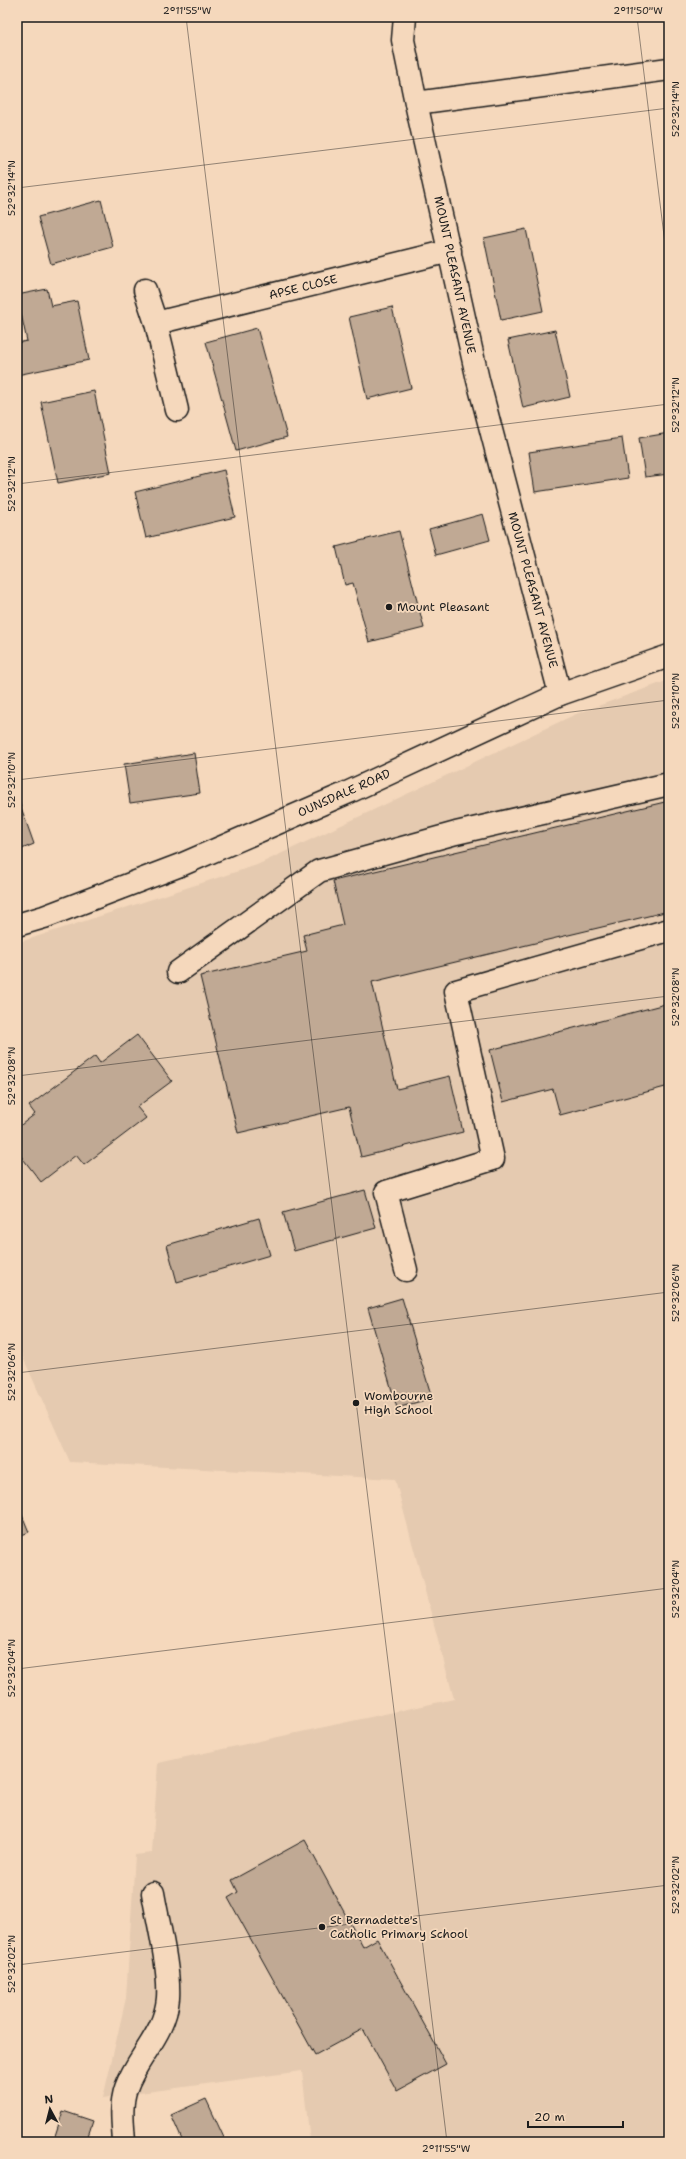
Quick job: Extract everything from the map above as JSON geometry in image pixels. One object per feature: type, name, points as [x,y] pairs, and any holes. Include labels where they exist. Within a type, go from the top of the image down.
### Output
[{"type":"street","name":"MOUNT PLEASANT AVENUE","points":[[405,17],[403,40],[478,380],[560,694]]},
{"type":"street","points":[[416,103],[669,69]]},
{"type":"street","name":"APSE CLOSE","points":[[156,323],[450,250]]},
{"type":"street","points":[[145,290],[156,323],[177,410]]},
{"type":"street","name":"OUNSDALE ROAD","points":[[17,926],[183,864],[349,792],[560,694],[669,656]]},
{"type":"street","points":[[178,972],[319,871],[456,833],[669,784]]},
{"type":"street","points":[[406,1270],[386,1192],[493,1159],[456,991],[669,930]]},
{"type":"street","points":[[124,2142],[122,2117],[125,2088],[152,2044],[161,2025],[168,1998],[165,1967],[153,1893]]},
{"type":"shaded area","name":"Wombourne High School","points":[[669,680],[669,2142],[310,2142],[302,2071],[103,2098],[126,1998],[135,1855],[152,1853],[158,1763],[454,1699],[395,1479],[70,1462],[17,1344],[17,943],[257,865],[576,714]]},
{"type":"building","points":[[101,200],[113,247],[51,264],[38,217]]},
{"type":"building","points":[[526,229],[543,311],[501,320],[484,238]]},
{"type":"building","points":[[47,289],[51,306],[77,301],[89,360],[17,375],[17,343],[27,341],[17,295]]},
{"type":"building","points":[[392,307],[411,388],[367,399],[349,317]]},
{"type":"building","points":[[257,328],[287,437],[236,451],[206,342]]},
{"type":"building","points":[[555,330],[570,397],[523,408],[508,340]]},
{"type":"building","points":[[94,391],[111,473],[58,483],[41,402]]},
{"type":"building","points":[[669,433],[669,474],[645,477],[639,438]]},
{"type":"building","points":[[622,438],[628,478],[535,492],[529,452]]},
{"type":"building","points":[[224,470],[235,517],[146,538],[135,492]]},
{"type":"building","points":[[483,514],[490,540],[436,555],[429,529]]},
{"type":"building","name":"Mount Pleasant","points":[[399,531],[424,628],[369,642],[353,583],[345,585],[336,547]]},
{"type":"building","points":[[194,753],[200,793],[130,803],[124,764]]},
{"type":"building","points":[[17,796],[34,844],[17,851]]},
{"type":"building","points":[[669,801],[669,911],[372,982],[397,1089],[450,1076],[463,1132],[361,1157],[349,1107],[238,1133],[200,976],[307,951],[303,935],[343,925],[333,881]]},
{"type":"building","points":[[669,1003],[669,1086],[560,1115],[553,1089],[503,1102],[490,1050]]},
{"type":"building","points":[[137,1035],[172,1081],[137,1107],[146,1118],[84,1165],[76,1155],[41,1182],[17,1151],[17,1128],[35,1114],[29,1106],[95,1056],[100,1063]]},
{"type":"building","points":[[365,1190],[376,1228],[294,1251],[283,1212]]},
{"type":"building","points":[[259,1218],[270,1255],[177,1282],[167,1245]]},
{"type":"building","points":[[402,1298],[432,1398],[397,1408],[368,1308]]},
{"type":"building","points":[[17,1503],[29,1532],[17,1537]]},
{"type":"building","points":[[305,1840],[363,1947],[377,1939],[446,2064],[397,2091],[363,2029],[315,2055],[228,1898],[238,1892],[232,1880]]},
{"type":"building","points":[[206,2099],[226,2142],[183,2142],[171,2115]]},
{"type":"building","points":[[63,2111],[93,2121],[86,2142],[53,2142]]},
{"type":"place","name":"Mount Pleasant","points":[[389,607]]},
{"type":"place","name":"Wombourne High School","points":[[356,1403]]},
{"type":"place","name":"St Bernadette's Catholic Primary School","points":[[322,1927]]}]
